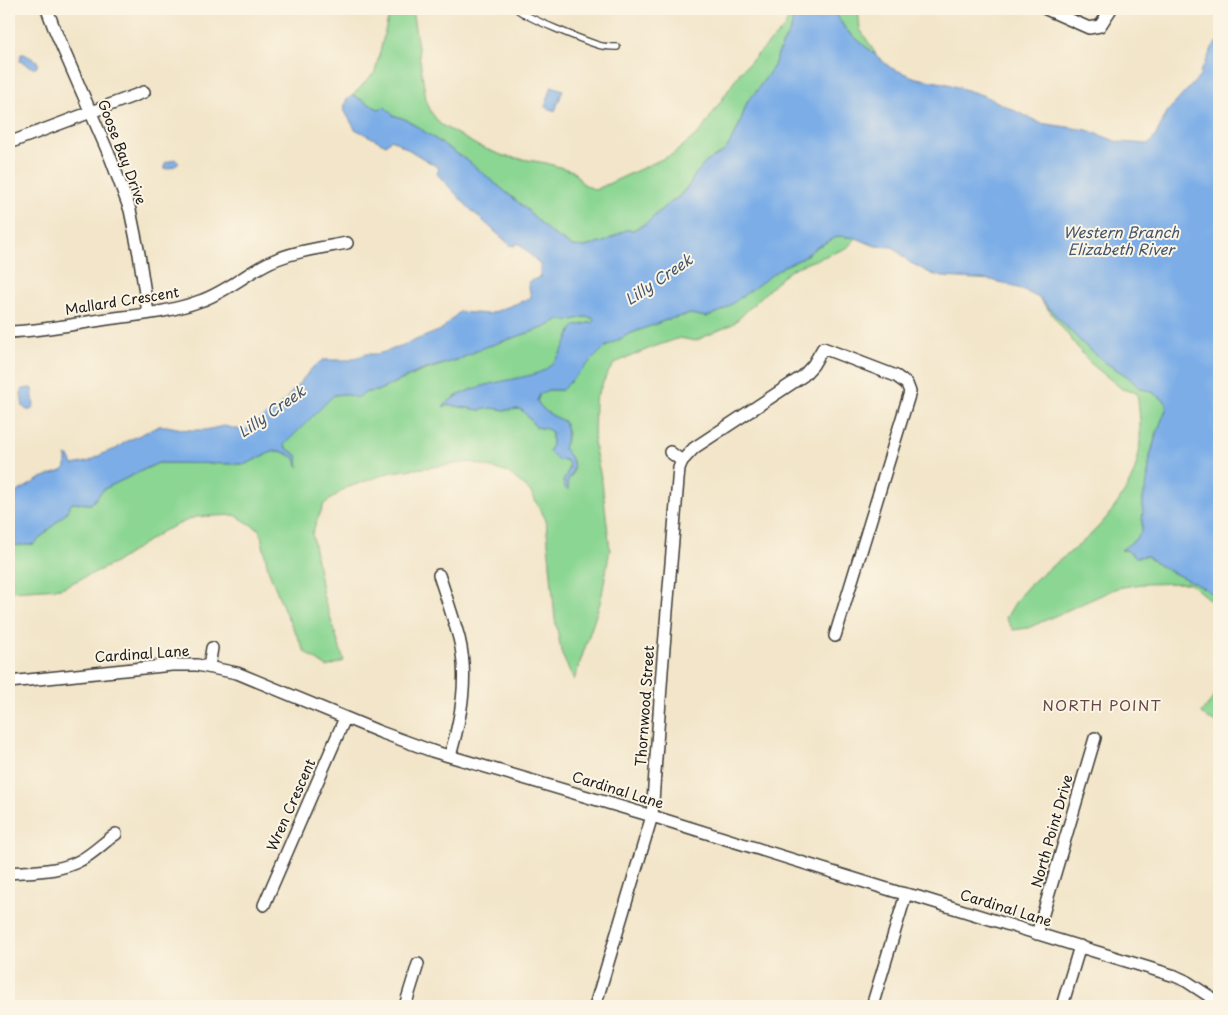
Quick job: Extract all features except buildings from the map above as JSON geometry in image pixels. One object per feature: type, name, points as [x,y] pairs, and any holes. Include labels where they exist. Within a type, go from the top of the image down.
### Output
[{"type":"street","name":"Goose Bay Drive","points":[[47,9],[111,159],[130,210],[140,254],[148,313]]},
{"type":"street","points":[[1046,9],[1089,28],[1100,26],[1111,9]]},
{"type":"street","points":[[14,141],[144,92]]},
{"type":"street","name":"Mallard Crescent","points":[[9,332],[36,330],[148,313],[200,302],[237,283],[252,271],[271,262],[291,254],[347,243]]},
{"type":"street","points":[[670,452],[682,461],[694,448],[804,376],[823,348],[896,376],[907,384],[910,392],[835,636]]},
{"type":"street","name":"Thornwood Street","points":[[595,1006],[652,816],[677,482],[682,461]]},
{"type":"street","points":[[439,575],[459,639],[464,678],[458,727],[450,756]]},
{"type":"street","points":[[209,667],[212,648]]},
{"type":"street","name":"Cardinal Lane","points":[[9,682],[172,665],[209,667],[237,672],[380,732],[450,756],[1175,976],[1212,998]]},
{"type":"street","name":"Wren Crescent","points":[[264,905],[345,718]]},
{"type":"street","name":"North Point Drive","points":[[1037,934],[1095,738]]},
{"type":"street","points":[[9,872],[67,866],[80,861],[116,834]]},
{"type":"street","points":[[872,1006],[906,894]]},
{"type":"street","points":[[1062,1006],[1080,946]]},
{"type":"street","points":[[405,1006],[418,964]]},
{"type":"lane","points":[[517,9],[521,13],[548,25],[598,45],[618,47]]},
{"type":"green space","points":[[393,9],[412,9],[426,99],[431,112],[440,124],[478,146],[504,156],[546,163],[573,171],[582,183],[595,190],[673,154],[701,131],[741,71],[785,27],[792,9],[795,9],[791,29],[779,51],[774,66],[748,100],[738,128],[727,148],[706,163],[678,197],[647,223],[633,230],[626,230],[604,242],[584,247],[572,246],[551,233],[524,207],[468,161],[407,120],[393,115],[385,107],[378,109],[353,95],[375,72],[389,15]]},
{"type":"green space","points":[[833,9],[858,9],[860,29],[879,59],[846,30]]},
{"type":"green space","points":[[839,236],[856,238],[847,248],[794,268],[783,276],[733,324],[695,341],[680,338],[653,347],[615,363],[607,374],[595,400],[594,445],[602,482],[610,549],[601,600],[574,680],[562,655],[555,619],[546,520],[530,491],[509,473],[471,462],[391,472],[346,488],[324,504],[312,533],[323,595],[344,661],[327,667],[305,652],[285,612],[268,569],[260,530],[235,515],[195,517],[163,531],[113,564],[61,588],[9,591],[9,546],[34,544],[65,514],[72,503],[91,504],[104,489],[158,463],[246,464],[278,451],[294,457],[298,465],[297,455],[284,445],[334,395],[345,394],[357,397],[367,392],[377,391],[420,372],[460,359],[483,348],[546,327],[558,320],[568,321],[584,317],[593,318],[594,322],[575,326],[572,329],[559,355],[548,368],[524,378],[465,392],[453,399],[445,407],[449,405],[479,410],[492,408],[505,410],[519,409],[523,411],[536,427],[548,429],[552,432],[552,444],[549,452],[568,462],[568,469],[563,482],[569,490],[567,482],[573,473],[573,461],[564,449],[568,434],[564,421],[542,408],[537,401],[540,394],[548,390],[562,390],[605,347],[629,334],[669,319],[691,314],[706,317],[784,266],[801,259],[817,247]]},
{"type":"green space","points":[[1039,298],[1082,343],[1106,363],[1127,376],[1138,387],[1152,392],[1165,401],[1167,407],[1150,457],[1143,498],[1142,530],[1136,539],[1122,550],[1126,550],[1136,557],[1147,556],[1162,567],[1213,594],[1219,600],[1219,614],[1210,600],[1189,583],[1142,584],[1117,588],[1028,628],[1013,630],[1006,618],[1029,585],[1095,531],[1109,514],[1123,495],[1133,476],[1140,448],[1140,420],[1137,393],[1122,389],[1089,362]]},
{"type":"green space","points":[[1219,691],[1219,724],[1206,718],[1201,713]]},
{"type":"water","name":"Western Branch Elizabeth River","points":[[795,9],[833,9],[846,30],[891,68],[916,78],[948,84],[985,96],[1040,123],[1087,130],[1118,142],[1149,144],[1155,137],[1167,112],[1200,76],[1201,68],[1219,39],[1219,600],[1213,594],[1162,567],[1147,556],[1136,557],[1126,550],[1121,550],[1136,539],[1142,530],[1143,498],[1150,457],[1167,407],[1165,401],[1152,392],[1138,387],[1127,376],[1106,363],[1082,343],[1039,298],[1021,289],[992,280],[943,277],[932,274],[909,262],[893,247],[875,246],[856,238],[839,236],[817,247],[801,259],[784,266],[722,311],[706,317],[691,314],[669,319],[629,334],[605,347],[562,390],[548,390],[540,394],[537,401],[543,409],[560,419],[566,428],[564,449],[571,458],[573,465],[567,482],[569,490],[565,488],[563,482],[569,466],[567,461],[562,459],[558,461],[549,452],[552,444],[552,432],[536,427],[523,411],[519,409],[505,410],[492,408],[479,410],[449,405],[443,407],[457,396],[476,388],[540,372],[552,364],[559,355],[572,329],[575,326],[594,322],[593,318],[584,317],[568,321],[558,320],[546,327],[483,348],[460,359],[420,371],[377,391],[367,392],[357,398],[345,394],[334,395],[284,445],[297,455],[299,467],[294,457],[278,451],[246,464],[158,463],[104,489],[91,504],[72,503],[65,514],[34,544],[9,546],[9,497],[41,478],[62,471],[66,467],[66,456],[69,456],[73,465],[90,461],[159,426],[187,430],[205,430],[224,426],[241,430],[255,429],[281,405],[313,367],[323,360],[350,360],[366,354],[388,351],[441,330],[459,312],[489,314],[531,298],[528,282],[540,277],[540,264],[518,243],[514,246],[510,245],[470,209],[437,174],[439,168],[391,139],[386,145],[355,129],[344,110],[346,100],[353,95],[378,109],[385,107],[393,115],[407,120],[468,161],[524,207],[551,233],[572,246],[585,247],[604,242],[626,230],[633,230],[647,223],[664,207],[679,197],[706,162],[727,148],[738,128],[748,100],[774,66],[779,51],[791,29]]},
{"type":"water","points":[[21,54],[37,61],[36,68],[20,61]]},
{"type":"water","points":[[552,86],[563,90],[555,111],[545,107]]},
{"type":"water","points":[[175,159],[179,163],[177,165],[167,169],[164,168],[165,163]]},
{"type":"water","points":[[23,389],[32,389],[34,406],[31,410],[27,410],[23,407],[21,393]]},
{"type":"waterway","name":"Lilly Creek","points":[[244,433],[279,408]]},
{"type":"district","name":"NORTH POINT","points":[[1102,706]]}]
